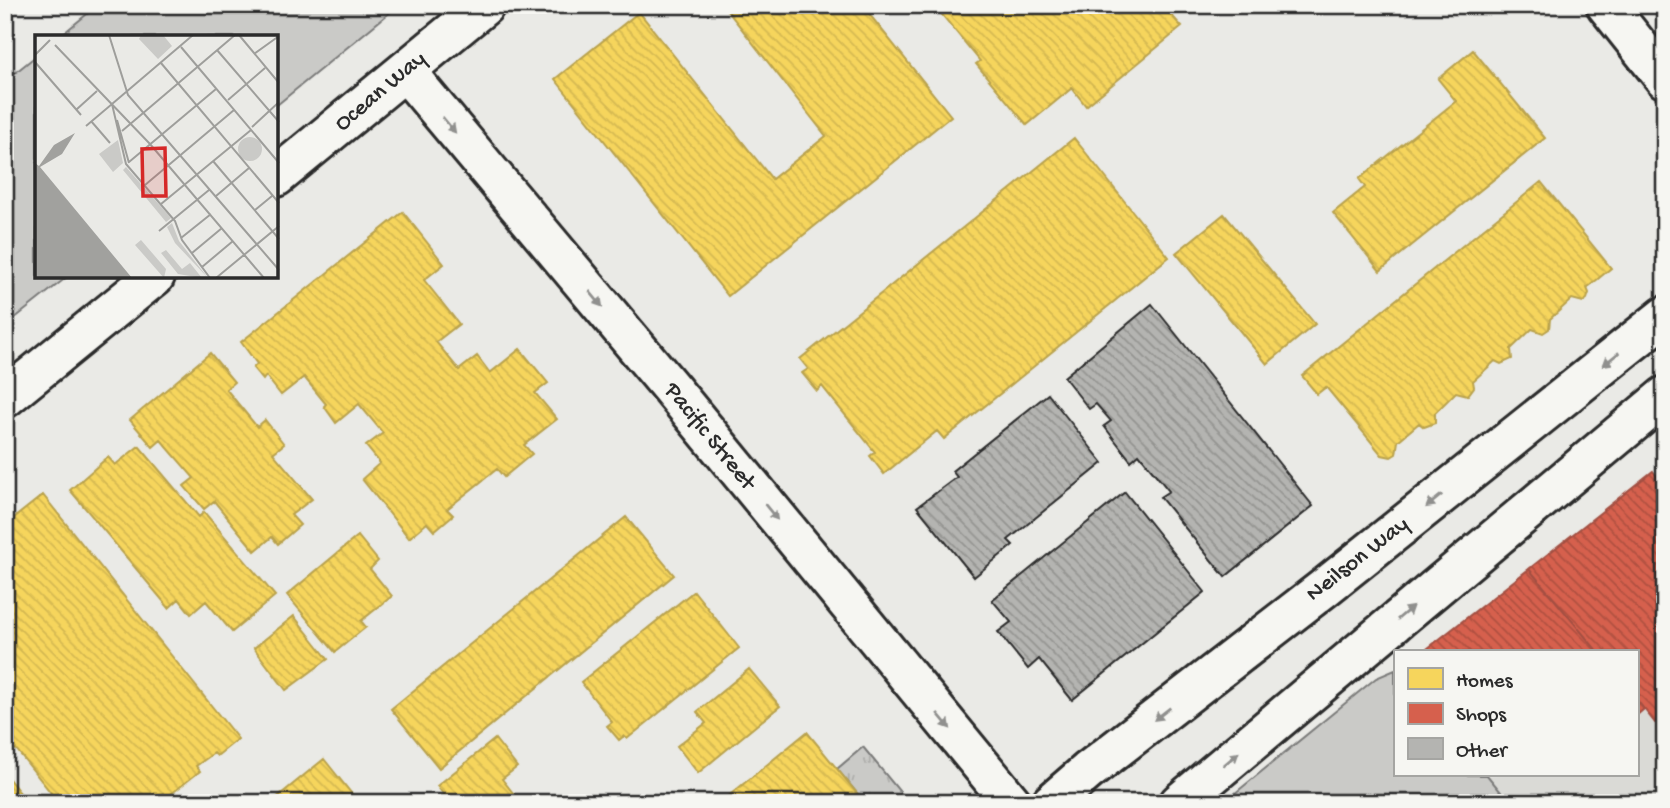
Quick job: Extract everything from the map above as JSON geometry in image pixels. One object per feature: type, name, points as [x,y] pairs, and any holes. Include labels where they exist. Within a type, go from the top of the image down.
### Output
[{"type":"street","name":"Ocean Way","points":[[278,175],[485,5]]},
{"type":"street","points":[[1606,5],[1665,79]]},
{"type":"street","name":"Pacific Street","points":[[406,72],[1012,803]]},
{"type":"street","points":[[5,398],[153,278]]},
{"type":"street","name":"Neilson Way","points":[[1051,803],[1087,771],[1323,589],[1665,316]]},
{"type":"street","points":[[1179,803],[1665,396]]},
{"type":"shaded area","points":[[1665,472],[1665,803],[1300,803],[1394,775],[1638,776],[1638,650],[1468,650]]},
{"type":"green space","points":[[98,5],[399,5],[278,104],[278,35],[61,35]]},
{"type":"green space","points":[[35,57],[35,278],[66,278],[5,326],[5,81]]},
{"type":"green space","points":[[1394,670],[1394,776],[1488,776],[1510,803],[1223,803],[1376,678]]},
{"type":"green space","points":[[863,747],[909,803],[865,803],[837,769]]},
{"type":"building: Homes","points":[[723,5],[862,5],[951,116],[728,296],[555,79],[639,12],[772,179],[826,136]]},
{"type":"building: Homes","points":[[934,5],[1171,5],[1167,10],[1182,27],[1086,106],[1072,88],[1027,125],[976,64],[980,61]]},
{"type":"building: Homes","points":[[1473,50],[1545,138],[1380,271],[1333,213],[1365,187],[1359,179],[1456,101],[1438,79]]},
{"type":"building: Homes","points":[[1074,138],[1169,257],[944,439],[937,431],[884,474],[870,456],[875,452],[822,386],[817,391],[802,373],[808,369],[800,359]]},
{"type":"building: Homes","points":[[1541,182],[1611,268],[1587,288],[1587,299],[1583,302],[1572,299],[1550,319],[1549,329],[1543,333],[1532,329],[1511,349],[1512,359],[1501,364],[1495,361],[1473,381],[1474,387],[1468,395],[1456,392],[1435,413],[1435,423],[1424,427],[1419,423],[1398,441],[1396,454],[1391,457],[1382,455],[1326,387],[1317,394],[1302,376]]},
{"type":"building: Homes","points":[[403,212],[444,264],[424,280],[459,324],[436,342],[459,370],[477,356],[490,373],[520,349],[548,383],[535,393],[557,419],[524,445],[532,454],[504,477],[497,469],[447,509],[453,515],[434,531],[427,523],[409,538],[362,479],[380,463],[366,446],[383,433],[359,404],[336,423],[324,406],[326,404],[304,377],[281,395],[266,376],[263,380],[253,368],[257,364],[241,342]]},
{"type":"building: Homes","points":[[1224,214],[1315,324],[1267,364],[1176,253]]},
{"type":"building: Homes","points":[[210,353],[234,382],[226,389],[257,427],[265,420],[284,444],[273,453],[312,499],[291,515],[300,525],[278,544],[272,537],[255,551],[214,501],[204,509],[184,486],[194,478],[161,440],[153,447],[130,420]]},
{"type":"building: Homes","points":[[139,446],[199,517],[204,512],[275,596],[232,632],[206,601],[191,614],[179,599],[169,608],[70,490],[108,457],[115,465]]},
{"type":"building: Homes","points":[[43,495],[238,739],[217,756],[214,753],[196,766],[200,771],[166,798],[163,793],[151,803],[55,803],[49,795],[51,793],[16,749],[13,751],[5,742],[5,525]]},
{"type":"building: Homes","points":[[626,517],[674,575],[439,768],[391,709]]},
{"type":"building: Homes","points":[[358,536],[378,561],[370,569],[392,596],[361,621],[366,627],[335,652],[287,595]]},
{"type":"building: Homes","points":[[694,591],[739,648],[627,739],[624,736],[619,740],[607,726],[612,722],[581,682]]},
{"type":"building: Homes","points":[[294,616],[328,659],[286,690],[254,648]]},
{"type":"building: Homes","points":[[749,669],[780,706],[698,773],[677,746],[706,723],[697,712]]},
{"type":"building: Homes","points":[[807,732],[865,803],[720,803]]},
{"type":"building: Homes","points":[[495,739],[517,767],[502,779],[521,803],[450,803],[437,786]]},
{"type":"building: Homes","points":[[324,759],[359,803],[270,803]]},
{"type":"building: Homes","points":[[5,774],[28,803],[5,803]]},
{"type":"building: Shops","points":[[1653,471],[1665,486],[1665,716],[1655,723],[1638,701],[1638,650],[1596,650],[1529,569]]},
{"type":"building: Shops","points":[[1529,569],[1596,650],[1426,650]]},
{"type":"building: Shops","points":[[1638,701],[1644,709],[1638,714]]},
{"type":"building: Other","points":[[1152,304],[1313,506],[1225,577],[1160,497],[1169,491],[1139,454],[1131,461],[1104,426],[1111,421],[1096,404],[1089,409],[1064,377]]},
{"type":"building: Other","points":[[1048,394],[1103,463],[1008,540],[1013,545],[974,577],[917,507],[957,477],[952,471]]},
{"type":"building: Other","points":[[1125,492],[1205,592],[1072,700],[1039,659],[1028,669],[998,632],[1011,622],[992,600]]}]
